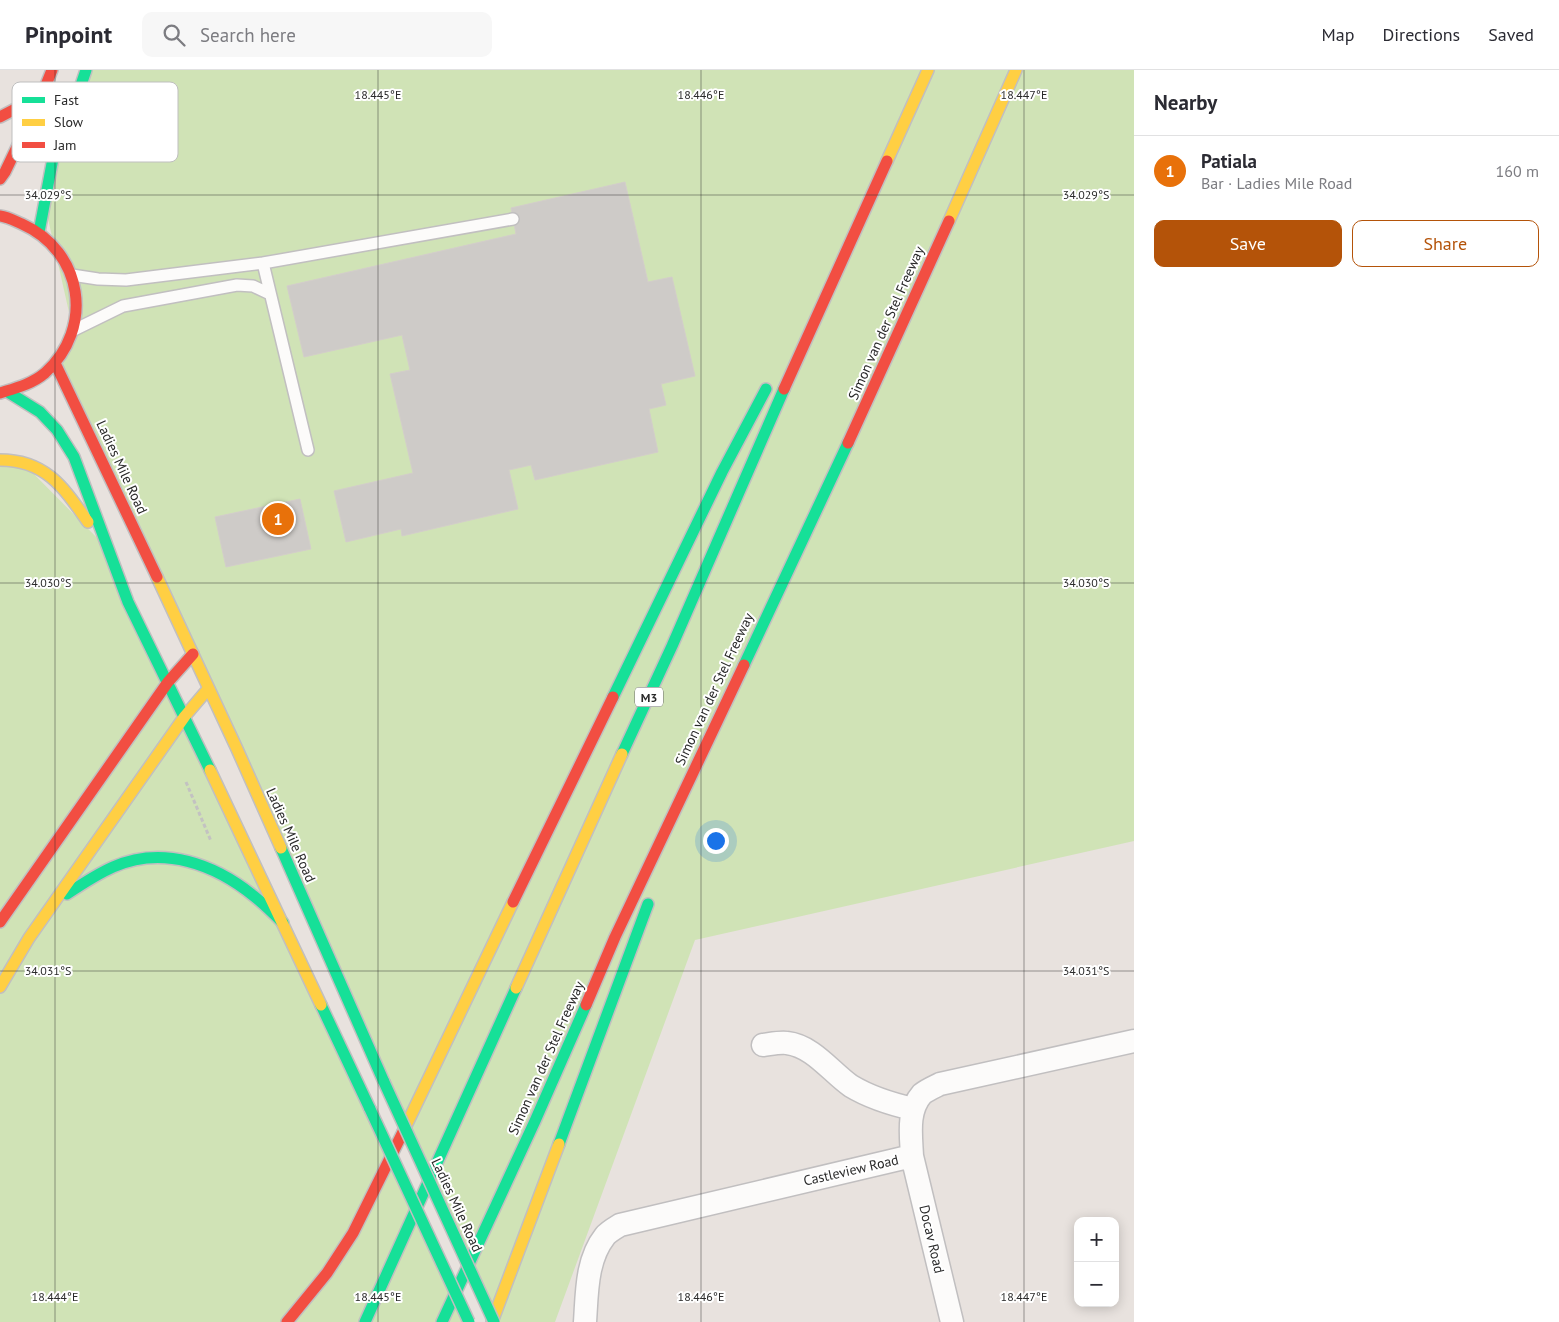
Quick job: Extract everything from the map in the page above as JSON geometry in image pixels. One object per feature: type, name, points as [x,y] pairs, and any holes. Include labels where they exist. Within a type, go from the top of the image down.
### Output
[{"type":"main road","points":[[47,82],[52,70]]},
{"type":"main road","points":[[82,82],[86,70]]},
{"type":"main road","name":"M3","points":[[365,1322],[672,646],[827,291],[928,70]]},
{"type":"main road","name":"Simon van der Stel Freeway","points":[[442,1322],[535,1121],[615,937],[876,384],[1016,70]]},
{"type":"main road","points":[[0,117],[12,111]]},
{"type":"main road","points":[[0,179],[12,157]]},
{"type":"main road","points":[[39,232],[52,162]]},
{"type":"main road","points":[[0,216],[39,232],[53,243],[64,258],[72,275],[76,293],[77,312],[66,348],[56,363],[42,376],[26,386],[4,393]]},
{"type":"main road","points":[[792,342],[827,291]]},
{"type":"main road","name":"Ladies Mile Road","points":[[56,363],[130,517],[237,749],[384,1082],[493,1322]]},
{"type":"main road","points":[[286,1322],[316,1289],[343,1251],[361,1219],[714,489],[774,376]]},
{"type":"main road","points":[[4,393],[40,412],[57,430],[74,456],[128,602],[185,716],[469,1322]]},
{"type":"main road","points":[[0,460],[32,465],[59,484],[110,551]]},
{"type":"main road","points":[[0,922],[168,682],[193,654]]},
{"type":"main road","points":[[0,987],[29,938],[52,905],[185,716],[208,689]]},
{"type":"main road","points":[[669,848],[722,709]]},
{"type":"main road","points":[[52,905],[84,882],[112,867],[146,857],[170,856],[193,861],[232,880],[254,894],[282,923]]},
{"type":"main road","points":[[493,1322],[652,894]]},
{"type":"street","points":[[764,1045],[787,1043],[803,1048],[850,1085],[869,1096],[889,1104],[913,1109],[923,1094],[940,1084],[1134,1041]]},
{"type":"street","name":"Castleview Road","points":[[585,1322],[588,1281],[594,1255],[605,1235],[620,1225],[912,1156],[910,1127],[913,1109]]},
{"type":"street","name":"Docav Road","points":[[912,1156],[952,1322]]},
{"type":"lane","points":[[72,275],[98,279],[126,280],[263,262],[513,220]]},
{"type":"lane","points":[[263,262],[308,450]]},
{"type":"lane","points":[[73,330],[129,305],[237,285],[253,286],[270,294]]},
{"type":"path","points":[[184,778],[213,846]]},
{"type":"green space","points":[[86,70],[1134,70],[1134,841],[695,940],[555,1322],[494,1322],[55,363],[73,330],[44,201],[57,162],[178,162],[178,82],[82,82]]},
{"type":"green space","points":[[0,460],[22,462],[110,551],[469,1322],[0,1322]]},
{"type":"building","points":[[625,182],[648,282],[672,277],[695,376],[661,384],[666,405],[649,409],[658,452],[535,480],[531,465],[509,470],[518,509],[402,536],[401,529],[346,542],[334,491],[413,473],[390,374],[410,370],[402,335],[304,357],[287,286],[516,234],[511,208]]},
{"type":"building","points":[[300,499],[311,549],[226,567],[215,517]]},
{"type":"traffic: fast","points":[[82,82],[86,70]]},
{"type":"traffic: fast","points":[[39,232],[52,162]]},
{"type":"traffic: fast","points":[[613,697],[722,472],[766,389]]},
{"type":"traffic: fast","points":[[622,754],[672,646],[784,389]]},
{"type":"traffic: fast","points":[[8,392],[40,412],[57,430],[74,457],[128,602],[210,770]]},
{"type":"traffic: fast","points":[[744,665],[848,443]]},
{"type":"traffic: fast","points":[[281,848],[384,1082]]},
{"type":"traffic: fast","points":[[67,894],[113,867],[132,861],[169,858],[188,861],[223,875],[255,897],[283,923]]},
{"type":"traffic: fast","points":[[559,1144],[648,904]]},
{"type":"traffic: fast","points":[[365,1322],[516,988]]},
{"type":"traffic: fast","points":[[321,1005],[370,1109]]},
{"type":"traffic: fast","points":[[442,1322],[535,1121],[586,1005]]},
{"type":"traffic: fast","points":[[384,1082],[494,1322]]},
{"type":"traffic: fast","points":[[370,1109],[469,1322]]},
{"type":"traffic: slow","points":[[887,161],[928,70]]},
{"type":"traffic: slow","points":[[949,221],[1016,70]]},
{"type":"traffic: slow","points":[[0,460],[16,461],[30,465],[52,478],[62,487],[88,522]]},
{"type":"traffic: slow","points":[[157,577],[281,848]]},
{"type":"traffic: slow","points":[[0,987],[29,938],[185,716],[208,689]]},
{"type":"traffic: slow","points":[[516,988],[622,754]]},
{"type":"traffic: slow","points":[[210,770],[321,1005]]},
{"type":"traffic: slow","points":[[403,1132],[513,902]]},
{"type":"traffic: slow","points":[[492,1322],[559,1144]]},
{"type":"traffic: jam","points":[[47,82],[52,70]]},
{"type":"traffic: jam","points":[[0,117],[12,111]]},
{"type":"traffic: jam","points":[[0,179],[12,157]]},
{"type":"traffic: jam","points":[[784,389],[887,161]]},
{"type":"traffic: jam","points":[[0,216],[22,224],[43,236],[58,252],[69,271],[75,292],[76,313],[71,335],[61,355],[45,373],[29,383],[0,393]]},
{"type":"traffic: jam","points":[[848,443],[949,221]]},
{"type":"traffic: jam","points":[[55,363],[157,577]]},
{"type":"traffic: jam","points":[[0,922],[168,682],[193,654]]},
{"type":"traffic: jam","points":[[586,1005],[615,937],[744,665]]},
{"type":"traffic: jam","points":[[513,902],[613,697]]},
{"type":"traffic: jam","points":[[287,1322],[327,1273],[353,1233],[403,1132]]},
{"type":"place","name":"Patiala","points":[[278,519]]}]
